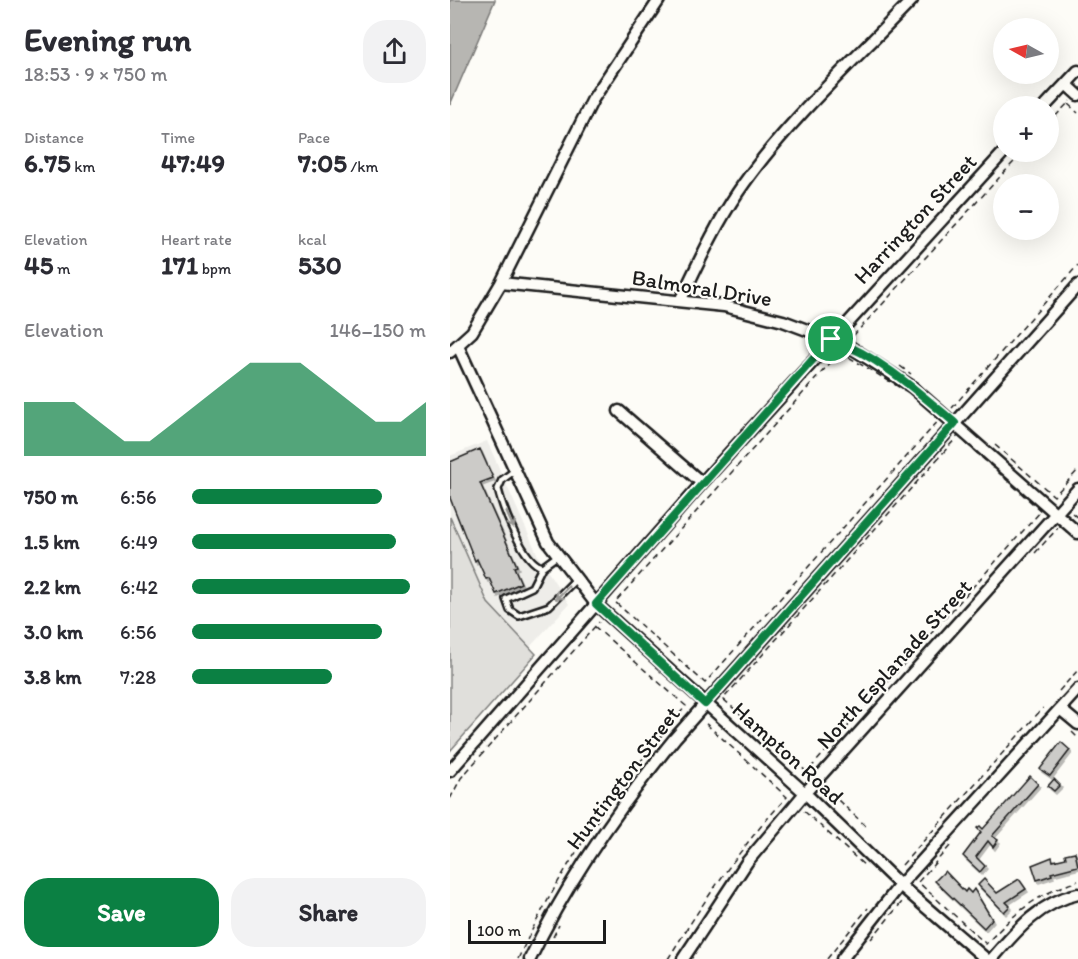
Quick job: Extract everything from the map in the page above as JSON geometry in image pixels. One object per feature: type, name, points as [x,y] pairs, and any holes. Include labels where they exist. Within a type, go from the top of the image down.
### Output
[{"type":"street","points":[[454,349],[472,332],[501,283],[593,99],[659,0]]},
{"type":"street","points":[[680,301],[730,204],[749,177],[782,137],[912,0]]},
{"type":"street","points":[[1055,96],[1078,71]]},
{"type":"street","points":[[1066,84],[1078,95]]},
{"type":"street","name":"Harrington Street","points":[[450,771],[702,483],[995,162]]},
{"type":"street","name":"Balmoral Drive","points":[[501,283],[680,301],[748,311],[847,345],[886,368],[955,423],[1078,533]]},
{"type":"street","name":"Huntington Street","points":[[530,959],[560,902],[620,808],[705,704],[1078,285]]},
{"type":"street","name":"Hampton Road","points":[[454,349],[537,520],[557,556],[575,580],[596,604],[805,793],[900,885],[986,959]]},
{"type":"street","points":[[619,411],[702,483]]},
{"type":"street","name":"North Esplanade Street","points":[[683,959],[747,862],[805,793],[1078,489]]},
{"type":"street","points":[[843,959],[900,885],[1078,689]]},
{"type":"street","points":[[1060,709],[1078,724]]},
{"type":"street","points":[[992,959],[1038,912],[1053,903],[1078,894]]},
{"type":"lane","points":[[514,471],[502,480],[498,489],[500,498],[522,548],[534,565],[542,567]]},
{"type":"lane","points":[[557,556],[542,567],[532,587],[506,599],[506,604],[519,616],[549,606],[575,580]]},
{"type":"path","points":[[1059,112],[1067,103],[1078,113]]},
{"type":"path","points":[[859,342],[851,338],[1014,162]]},
{"type":"path","points":[[952,408],[1078,266]]},
{"type":"path","points":[[840,352],[914,396],[940,419],[705,683],[615,602],[840,352]]},
{"type":"path","points":[[891,361],[917,379]]},
{"type":"path","points":[[958,436],[1041,511],[807,772],[723,699],[958,436]]},
{"type":"path","points":[[993,444],[1054,496],[1078,470]]},
{"type":"path","points":[[1070,511],[1078,518]]},
{"type":"path","points":[[1029,559],[1059,527],[1065,532]]},
{"type":"path","points":[[450,799],[461,777],[601,619]]},
{"type":"path","points":[[518,959],[555,886],[614,793],[686,706],[594,626]]},
{"type":"path","points":[[1059,691],[1078,670]]},
{"type":"path","points":[[902,865],[1043,708]]},
{"type":"path","points":[[668,959],[710,892],[756,831],[787,797],[702,720]]},
{"type":"path","points":[[822,785],[868,829]]},
{"type":"path","points":[[802,810],[870,870]]},
{"type":"path","points":[[949,847],[918,882],[986,944],[1024,906],[1047,891],[1078,881]]},
{"type":"path","points":[[868,943],[905,899]]},
{"type":"path","points":[[827,959],[873,903]]},
{"type":"path","points":[[550,942],[561,923]]},
{"type":"shaded area","points":[[450,0],[495,0],[450,105]]},
{"type":"shaded area","points":[[487,441],[539,558],[569,604],[530,647],[488,603],[450,517],[450,456]]},
{"type":"shaded area","points":[[450,517],[488,603],[536,654],[450,751]]},
{"type":"building","points":[[480,449],[493,478],[480,483],[517,566],[514,567],[521,583],[496,594],[477,559],[475,561],[450,498],[450,462]]},
{"type":"building","points":[[1061,742],[1070,750],[1050,776],[1040,769]]},
{"type":"building","points":[[1030,776],[1038,784],[992,836],[998,840],[993,847],[988,841],[976,857],[985,866],[980,872],[963,856],[981,832],[977,828],[980,826],[983,829]]},
{"type":"building","points":[[1054,779],[1060,785],[1054,791],[1048,786]]},
{"type":"building","points":[[1075,852],[1078,866],[1051,873],[1052,875],[1037,880],[1032,865],[1052,857],[1053,861],[1066,858],[1065,854]]},
{"type":"building","points":[[945,871],[965,892],[967,889],[971,893],[974,889],[992,919],[984,928],[935,881]]},
{"type":"building","points":[[984,879],[997,893],[1019,879],[1026,889],[1006,902],[1010,906],[1004,912],[978,885]]},
{"type":"route","points":[[831,339],[865,354],[886,368],[955,423],[705,704],[596,604],[831,339]]}]
